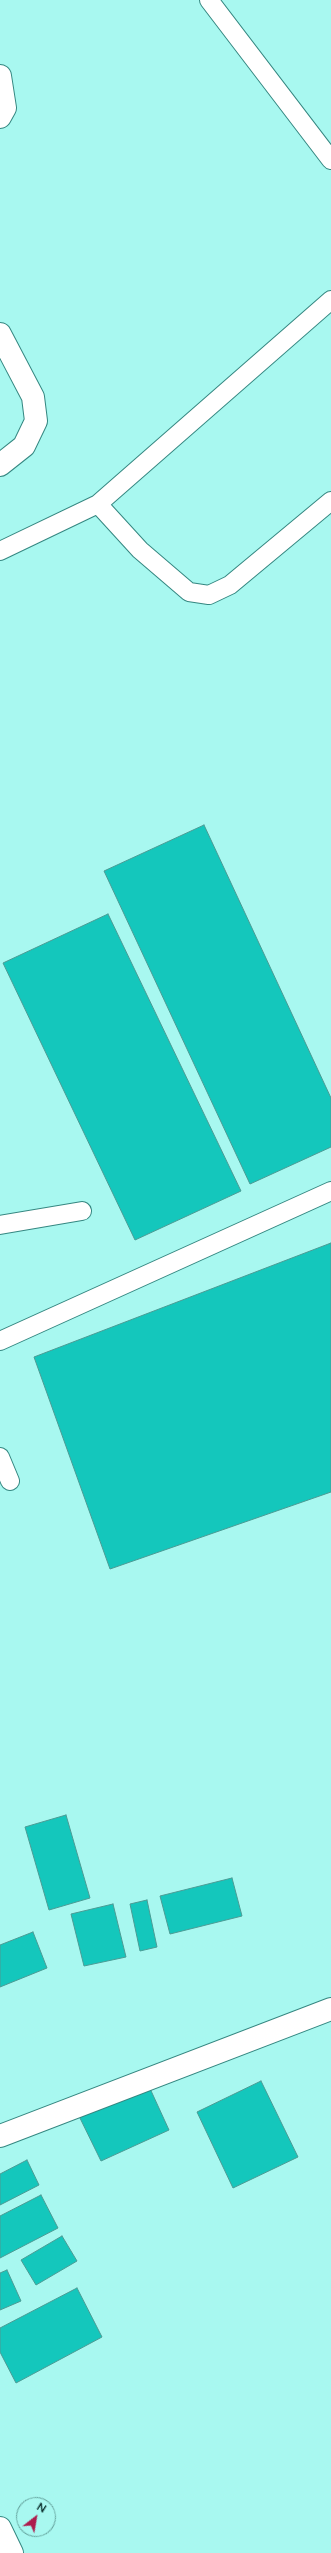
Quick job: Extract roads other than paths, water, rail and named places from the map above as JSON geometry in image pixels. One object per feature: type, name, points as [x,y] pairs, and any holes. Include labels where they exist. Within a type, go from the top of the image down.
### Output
[{"type":"street","points":[[0,76],[5,108],[0,117]]},
{"type":"street","points":[[0,334],[33,398],[36,421],[24,446],[0,465]]},
{"type":"street","points":[[0,2136],[331,2009]]},
{"type":"street","points":[[0,2528],[12,2553]]},
{"type":"lane","points":[[209,0],[331,160]]},
{"type":"lane","points":[[0,551],[98,504],[331,300]]},
{"type":"lane","points":[[98,504],[140,550],[189,592],[209,596],[230,585],[331,501]]},
{"type":"lane","points":[[0,1341],[331,1191]]},
{"type":"lane","points":[[0,1225],[82,1211]]},
{"type":"lane","points":[[0,1457],[10,1481]]}]
